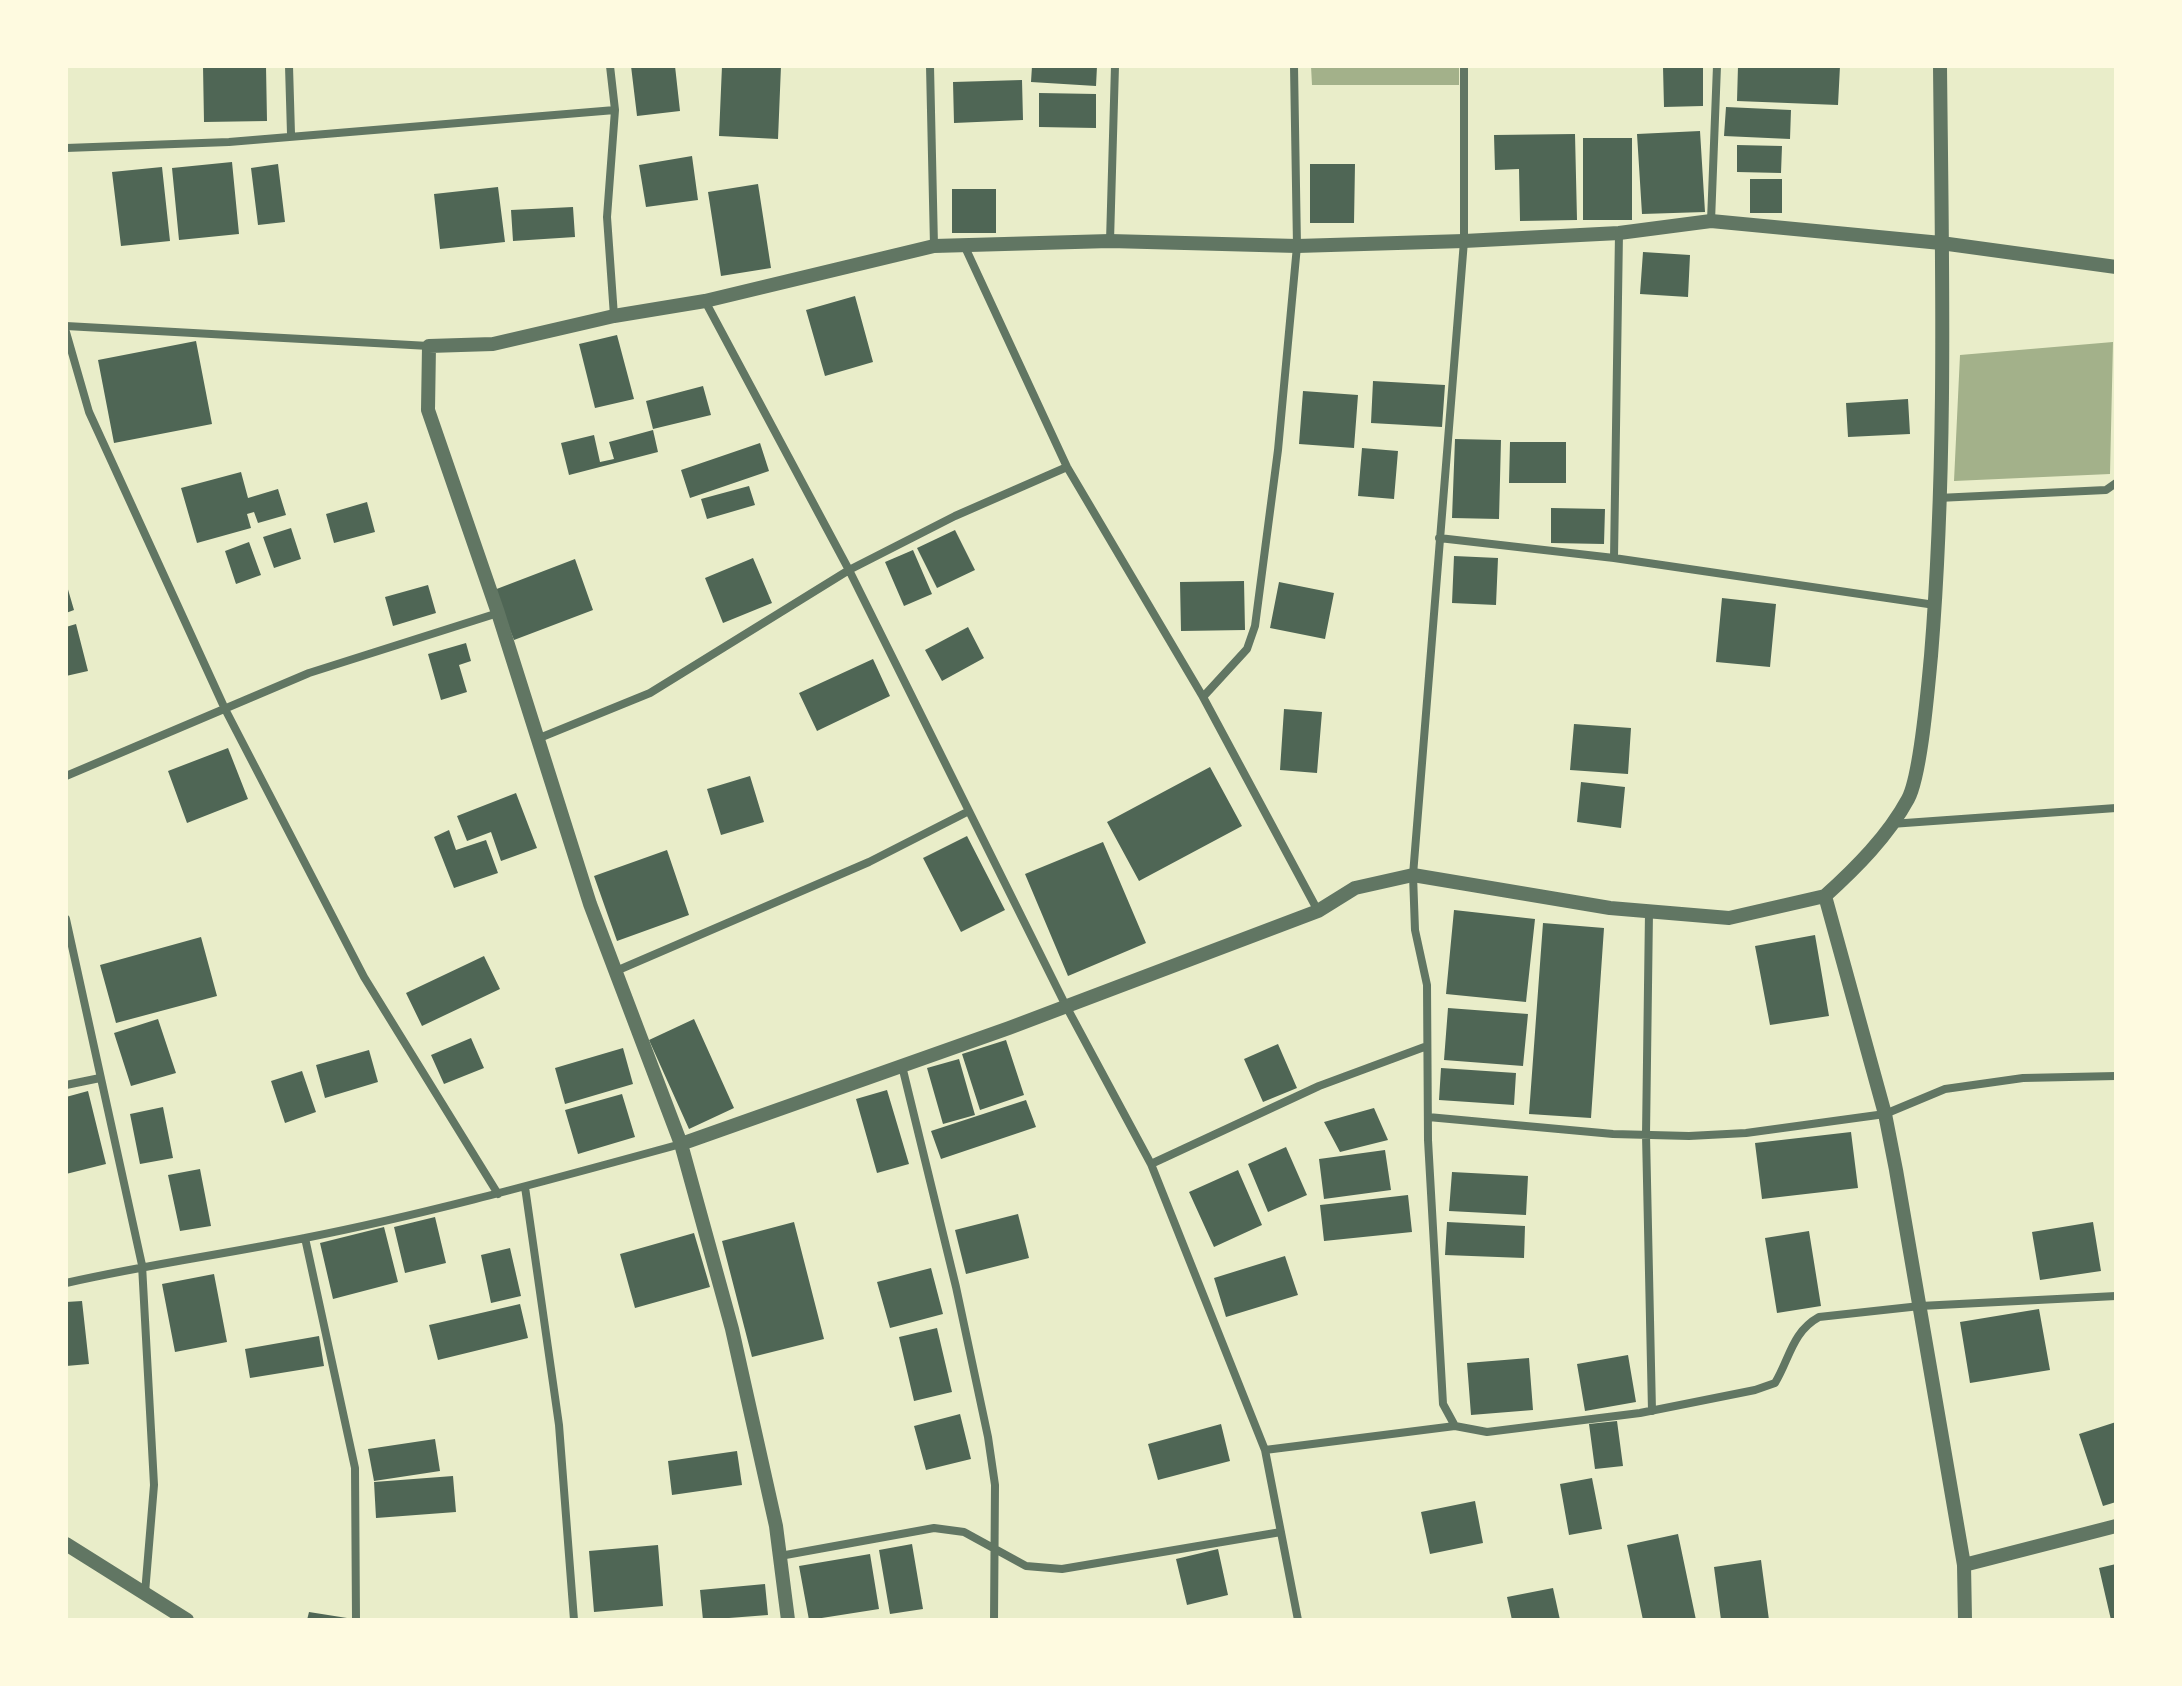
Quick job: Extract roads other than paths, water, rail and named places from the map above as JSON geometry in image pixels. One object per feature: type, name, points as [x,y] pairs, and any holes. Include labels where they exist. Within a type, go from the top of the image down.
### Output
[{"type":"street","points":[[289,66],[291,134]]},
{"type":"street","points":[[610,66],[615,110],[607,217],[614,316]]},
{"type":"street","points":[[930,66],[934,246]]},
{"type":"street","points":[[1110,241],[1115,66]]},
{"type":"street","points":[[1203,697],[1247,649],[1255,626],[1278,450],[1297,246],[1294,66]]},
{"type":"street","points":[[1455,1426],[1443,1404],[1428,1117],[1427,985],[1415,930],[1413,875],[1464,241],[1464,66]]},
{"type":"street","points":[[1711,221],[1717,66]]},
{"type":"street","points":[[66,1283],[142,1265],[305,1238],[498,1194],[681,1144],[902,1066],[1318,911],[1355,888],[1413,875],[1649,912],[1729,918],[1825,896],[1859,865],[1909,797],[1927,700],[1935,605],[1941,243],[1940,66]]},
{"type":"street","points":[[66,148],[229,142],[291,134],[615,110]]},
{"type":"street","points":[[498,1194],[364,977],[225,709],[89,412],[66,329],[429,346],[493,344],[614,316],[705,301],[934,246],[1110,241],[1297,246],[1464,241],[1619,233],[1711,221],[1941,243],[2116,267]]},
{"type":"street","points":[[1614,558],[1619,233]]},
{"type":"street","points":[[964,245],[1067,467],[1203,697],[1318,911]]},
{"type":"street","points":[[705,301],[849,570],[1066,1006],[1151,1164],[1265,1450],[1298,1620]]},
{"type":"street","points":[[429,346],[428,410],[498,613],[590,904],[681,1144],[732,1329],[780,1556],[788,1620]]},
{"type":"street","points":[[537,739],[650,693],[849,570],[955,516],[1067,467]]},
{"type":"street","points":[[1937,498],[2106,490],[2116,483]]},
{"type":"street","points":[[1439,538],[1614,558],[1935,605]]},
{"type":"street","points":[[66,776],[321,669],[498,613]]},
{"type":"street","points":[[1890,824],[2116,808]]},
{"type":"street","points":[[616,971],[869,862],[969,811]]},
{"type":"street","points":[[1825,896],[1885,1114],[1964,1565],[1965,1620]]},
{"type":"street","points":[[1649,912],[1646,1135],[1652,1411]]},
{"type":"street","points":[[66,919],[142,1265],[154,1440],[154,1485],[145,1593]]},
{"type":"street","points":[[1151,1164],[1319,1086],[1427,1046]]},
{"type":"street","points":[[902,1066],[956,1287],[988,1437],[995,1485],[994,1620]]},
{"type":"street","points":[[1428,1117],[1646,1135],[1746,1133],[1885,1114],[1945,1089],[2023,1078],[2116,1076]]},
{"type":"street","points":[[66,1085],[100,1078]]},
{"type":"street","points":[[525,1187],[559,1425],[574,1620]]},
{"type":"street","points":[[305,1238],[355,1468],[356,1620]]},
{"type":"street","points":[[1265,1450],[1455,1426],[1487,1432],[1652,1411],[1755,1390],[1775,1383],[1793,1341],[1805,1325],[1819,1317],[1920,1306],[2116,1296]]},
{"type":"street","points":[[1964,1565],[2116,1526]]},
{"type":"street","points":[[780,1556],[934,1528],[964,1532],[1026,1566],[1062,1569],[1281,1532]]},
{"type":"street","points":[[66,1544],[187,1620]]}]
